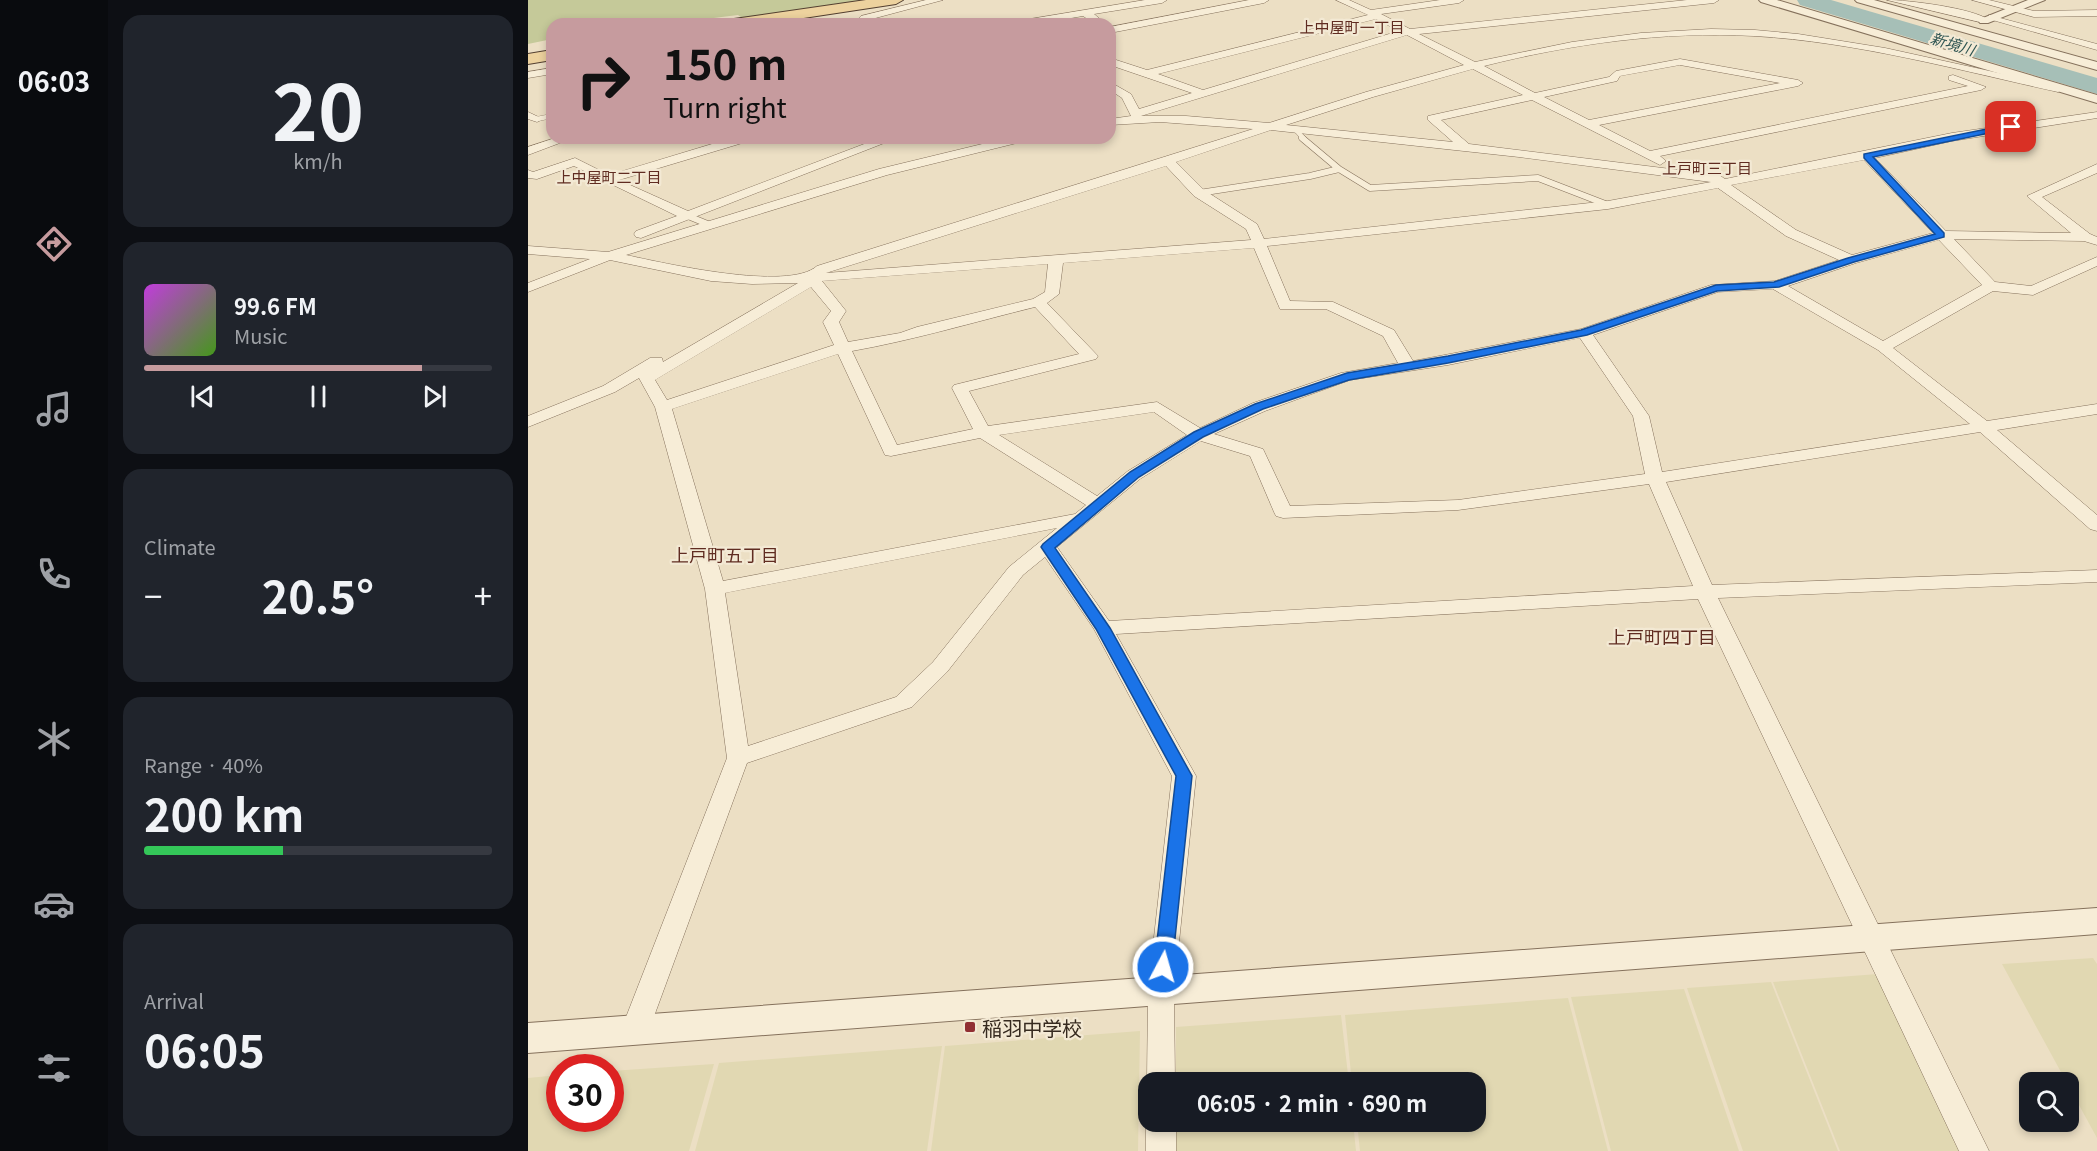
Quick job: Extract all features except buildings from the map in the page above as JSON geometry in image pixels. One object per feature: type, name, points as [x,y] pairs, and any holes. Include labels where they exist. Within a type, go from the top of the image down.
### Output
[{"type":"main road","points":[[774,18],[896,0]]},
{"type":"main road","points":[[528,59],[546,56]]},
{"type":"street","points":[[864,18],[938,0]]},
{"type":"street","points":[[1055,18],[1155,0]]},
{"type":"street","points":[[1200,0],[1218,9]]},
{"type":"street","points":[[1116,29],[1264,0]]},
{"type":"street","points":[[1341,0],[1373,14],[1683,174]]},
{"type":"street","points":[[1146,74],[1373,14],[1459,0]]},
{"type":"street","points":[[1619,4],[1646,0]]},
{"type":"street","points":[[1116,119],[1407,32],[1714,0]]},
{"type":"street","points":[[1765,0],[2097,99]]},
{"type":"street","points":[[1861,0],[2097,66]]},
{"type":"street","points":[[1892,0],[1988,19],[2097,47]]},
{"type":"street","points":[[1977,0],[2034,14],[2097,13]]},
{"type":"street","points":[[1988,19],[2039,0]]},
{"type":"street","points":[[1085,13],[1092,18]]},
{"type":"street","points":[[1988,19],[2097,57]]},
{"type":"street","points":[[635,1030],[738,758],[715,589],[663,407],[646,379],[801,288],[822,269],[1473,65],[1576,43],[1638,35],[1732,32],[1835,41],[2068,91]]},
{"type":"street","points":[[1649,156],[1981,87],[1835,41]]},
{"type":"street","points":[[1465,147],[1432,118],[1613,80],[1616,74],[1680,62],[1798,83],[1587,124]]},
{"type":"street","points":[[1116,63],[1204,94]]},
{"type":"street","points":[[528,75],[546,72]]},
{"type":"street","points":[[1116,89],[1126,96],[1135,114]]},
{"type":"street","points":[[528,250],[588,253],[711,277],[752,280],[811,278],[1261,243],[1608,205],[2001,128],[2097,115]]},
{"type":"street","points":[[1116,120],[1171,120],[1296,130],[1465,147],[1683,174],[1727,183],[1791,233],[1851,260]]},
{"type":"street","points":[[528,151],[549,144]]},
{"type":"street","points":[[608,179],[725,144]]},
{"type":"street","points":[[588,253],[875,144]]},
{"type":"street","points":[[528,288],[609,256],[883,172],[992,144]]},
{"type":"street","points":[[1867,156],[1991,286]]},
{"type":"street","points":[[1168,161],[1199,193],[1252,227],[1261,243],[1285,306],[1328,304],[1389,333],[1408,366]]},
{"type":"street","points":[[528,174],[533,176],[575,162],[688,216]]},
{"type":"street","points":[[2091,239],[2032,196],[2097,168]]},
{"type":"street","points":[[738,758],[904,702],[940,667],[1016,571],[1134,475],[1199,435],[1259,406],[1347,376],[1584,333],[1716,288],[1776,285],[1851,260],[1941,235],[2091,239]]},
{"type":"street","points":[[663,407],[842,348],[904,337],[922,330],[1038,302],[1052,294],[1056,259]]},
{"type":"street","points":[[1883,346],[1991,286],[2033,291],[2097,261]]},
{"type":"street","points":[[811,278],[839,311],[831,322],[891,451],[983,432],[1157,407],[1199,435],[1257,453],[1283,512],[1458,505],[1655,478],[2097,409]]},
{"type":"street","points":[[528,422],[609,389],[778,288],[811,278]]},
{"type":"street","points":[[1776,285],[1883,346],[1984,427],[2097,525]]},
{"type":"street","points":[[1038,302],[1090,356],[960,388],[983,432],[1098,504]]},
{"type":"street","points":[[1584,333],[1641,416],[1655,478],[1705,592],[1974,1151]]},
{"type":"street","points":[[715,589],[1081,518]]},
{"type":"street","points":[[1048,547],[1103,628],[1184,776],[1161,991],[1161,1072]]},
{"type":"street","points":[[1103,628],[1705,592],[2097,576]]},
{"type":"street","points":[[528,1038],[2097,921]]},
{"type":"street","points":[[1161,1132],[1161,1151]]},
{"type":"lane","points":[[531,118],[546,117]]},
{"type":"lane","points":[[1296,130],[1308,144],[1339,169],[1370,188],[1538,178],[1608,205]]},
{"type":"lane","points":[[1199,193],[1310,176],[1339,169]]},
{"type":"lane","points":[[688,216],[710,225]]},
{"type":"shaded area","points":[[2093,958],[2097,964],[2097,1138],[2079,1105],[2079,1072],[2061,1072],[2002,964]]},
{"type":"shaded area","points":[[1878,974],[1961,1151],[1840,1151],[1773,982]]},
{"type":"shaded area","points":[[1771,982],[1838,1151],[1743,1151],[1687,988]]},
{"type":"shaded area","points":[[1684,989],[1739,1151],[1611,1151],[1571,997]]},
{"type":"shaded area","points":[[1568,998],[1608,1151],[1360,1151],[1358,1132],[1486,1132],[1486,1072],[1351,1072],[1345,1015]]},
{"type":"shaded area","points":[[1341,1015],[1348,1072],[1176,1072],[1176,1027]]},
{"type":"shaded area","points":[[1140,1031],[1138,1151],[931,1151],[945,1046]]},
{"type":"shaded area","points":[[942,1046],[927,1151],[695,1151],[719,1063]]},
{"type":"shaded area","points":[[714,1064],[689,1151],[528,1151],[528,1078],[546,1076],[546,1132],[624,1132],[624,1070]]},
{"type":"shaded area","points":[[1176,1132],[1354,1132],[1356,1151],[1176,1151]]},
{"type":"green space","points":[[528,0],[896,0],[775,18],[742,18],[738,15],[714,18],[546,18],[546,40],[528,44]]},
{"type":"waterway","name":"新境川","points":[[1808,0],[2097,86]]},
{"type":"place","name":"稲羽中学校","points":[[970,1027]]},
{"type":"district","name":"上中屋町一丁目","points":[[1352,26]]},
{"type":"district","name":"上戸町三丁目","points":[[1707,167]]},
{"type":"district","name":"上中屋町二丁目","points":[[609,176]]},
{"type":"district","name":"上戸町五丁目","points":[[725,554]]},
{"type":"district","name":"上戸町四丁目","points":[[1662,636]]},
{"type":"route","points":[[1163,967],[1184,776],[1103,628],[1048,547],[1134,475],[1199,435],[1259,406],[1347,376],[1448,360],[1584,333],[1716,288],[1776,285],[1851,260],[1941,235],[1867,156],[1952,137],[2011,127]]}]
